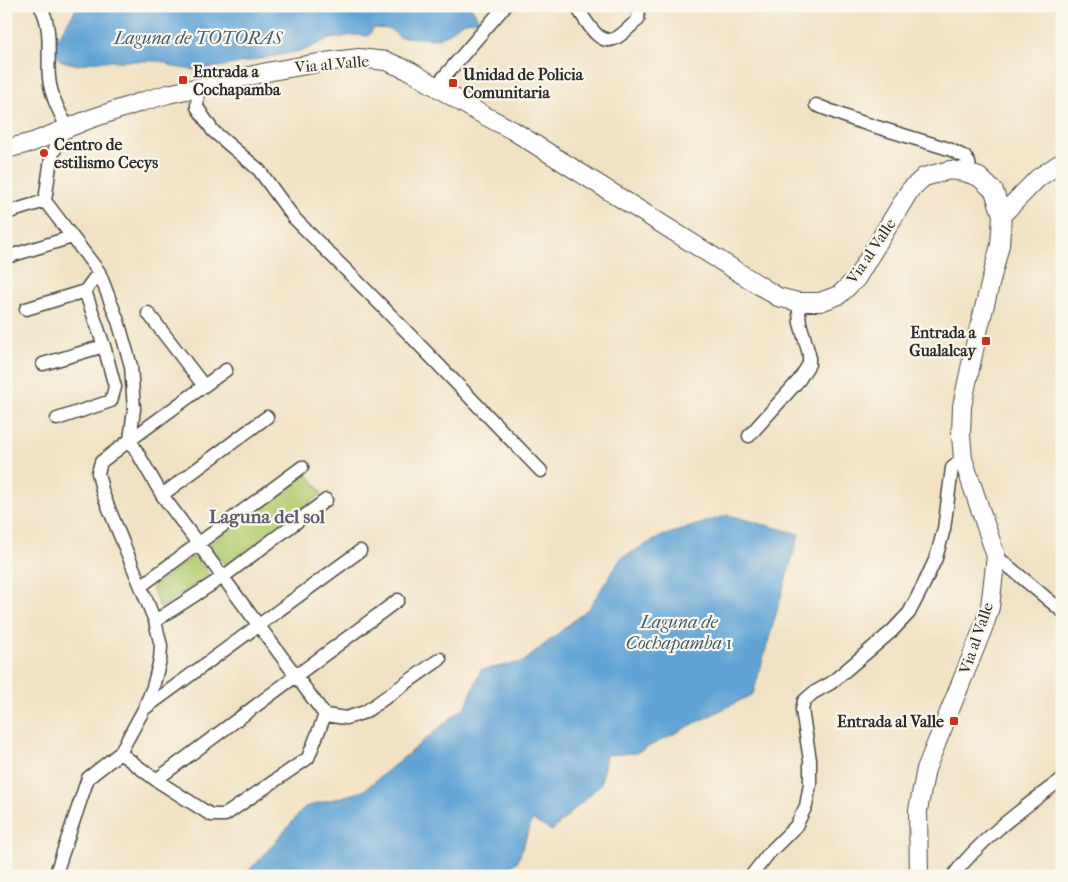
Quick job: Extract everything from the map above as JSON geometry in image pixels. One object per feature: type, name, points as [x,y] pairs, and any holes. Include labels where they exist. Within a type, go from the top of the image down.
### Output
[{"type":"main road","name":"Via al Valle","points":[[6,149],[33,142],[141,102],[198,88],[272,71],[324,62],[359,58],[386,61],[410,71],[476,111],[512,130],[778,296],[798,302],[820,302],[839,295],[856,279],[910,190],[924,177],[950,170],[964,172],[977,177],[994,191],[1002,215],[1000,245],[962,406],[961,435],[963,459],[996,556],[990,607],[986,620],[926,768],[918,810],[919,876]]},
{"type":"main road","points":[[1002,215],[1038,178],[1062,162]]},
{"type":"street","points":[[40,6],[47,26],[49,80],[53,99],[65,130],[52,158],[45,201],[99,272],[118,321],[131,366],[134,408],[130,440],[162,495],[325,715],[346,718],[365,712],[440,658]]},
{"type":"street","points":[[436,86],[505,6]]},
{"type":"street","points":[[576,6],[600,38],[607,41],[617,38],[638,20],[639,6]]},
{"type":"street","points":[[198,88],[197,107],[213,131],[259,170],[294,218],[379,303],[541,472]]},
{"type":"street","points":[[816,105],[854,120],[948,149],[965,157],[970,169],[977,177]]},
{"type":"street","points":[[6,213],[45,201]]},
{"type":"street","points":[[10,256],[72,237]]},
{"type":"street","points":[[26,309],[86,291],[99,272]]},
{"type":"street","points":[[57,419],[111,401],[115,387],[86,291]]},
{"type":"street","points":[[749,436],[799,380],[809,364],[809,354],[800,324],[798,302]]},
{"type":"street","points":[[148,313],[204,386]]},
{"type":"street","points":[[43,364],[104,346]]},
{"type":"street","points":[[55,876],[88,778],[120,753],[144,709],[153,687],[160,660],[156,620],[103,494],[98,473],[101,462],[226,370]]},
{"type":"street","points":[[162,495],[267,417]]},
{"type":"street","points":[[751,876],[769,853],[796,826],[806,806],[810,784],[810,760],[802,710],[804,701],[812,693],[832,683],[892,631],[909,613],[936,558],[944,529],[952,468],[963,459]]},
{"type":"street","points":[[142,586],[302,467]]},
{"type":"street","points":[[156,620],[223,577],[326,500]]},
{"type":"street","points":[[144,709],[360,551]]},
{"type":"street","points":[[996,556],[1062,611]]},
{"type":"street","points":[[156,780],[398,600]]},
{"type":"street","points":[[120,753],[156,780],[211,815],[224,815],[308,758],[325,715]]},
{"type":"street","points":[[953,876],[962,864],[1015,814],[1062,780]]},
{"type":"green space","points":[[306,472],[322,493],[226,566],[209,545]]},
{"type":"green space","points":[[194,556],[209,575],[160,608],[152,587]]},
{"type":"water","name":"Laguna de TOTORAS","points":[[78,6],[471,6],[479,20],[461,23],[450,33],[435,39],[399,37],[390,29],[374,28],[368,36],[354,35],[326,40],[305,50],[219,67],[193,70],[174,67],[161,61],[98,61],[78,65],[61,61],[54,53],[57,39]]},
{"type":"water","name":"Laguna de Cochapamba 1","points":[[728,515],[799,534],[753,694],[636,753],[606,755],[601,784],[552,831],[532,820],[518,861],[497,876],[243,876],[305,807],[363,791],[466,706],[481,670],[523,662],[589,608],[621,558],[662,536]]},
{"type":"place","name":"Entrada a Cochapamba","points":[[183,80]]},
{"type":"place","name":"Unidad de Policia Comunitaria","points":[[453,83]]},
{"type":"place","name":"Centro de estilismo Cecys","points":[[44,153]]},
{"type":"place","name":"Entrada a Gualalcay","points":[[986,341]]},
{"type":"place","name":"Entrada al Valle","points":[[954,721]]},
{"type":"district","name":"Laguna del sol","points":[[267,517]]}]
